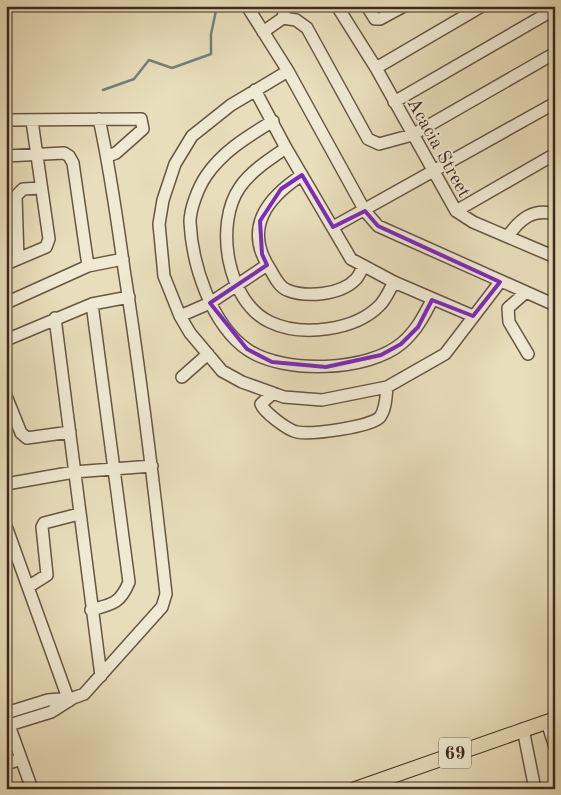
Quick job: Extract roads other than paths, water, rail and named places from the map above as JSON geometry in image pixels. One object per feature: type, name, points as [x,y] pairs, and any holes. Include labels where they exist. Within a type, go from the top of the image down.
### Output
[{"type":"main road","name":"69","points":[[356,789],[551,720]]},
{"type":"street","points":[[247,6],[288,71],[365,211],[378,226],[555,305]]},
{"type":"street","points":[[283,18],[285,6]]},
{"type":"street","name":"Acacia Street","points":[[337,6],[376,68],[456,211],[473,222],[555,257]]},
{"type":"street","points":[[367,6],[375,19],[380,19],[404,6]]},
{"type":"street","points":[[376,68],[482,6]]},
{"type":"street","points":[[394,102],[555,9]]},
{"type":"street","points":[[263,32],[283,18],[296,20],[307,28],[368,139],[379,144],[412,135],[555,53]]},
{"type":"street","points":[[288,71],[209,121],[192,136],[175,164],[163,200],[159,224],[164,276],[180,316],[190,333],[222,370],[242,382],[284,397],[322,400],[388,387],[445,354],[500,282]]},
{"type":"street","points":[[256,90],[286,148],[351,259],[432,300],[473,316]]},
{"type":"street","points":[[333,227],[365,211],[555,102]]},
{"type":"street","points":[[6,120],[32,121],[138,117],[143,123],[142,129],[129,143],[116,153],[108,156]]},
{"type":"street","points":[[32,789],[8,721],[51,712],[70,699],[84,694],[165,601],[166,594],[152,466],[129,297],[108,156],[99,119]]},
{"type":"street","points":[[6,264],[46,247],[48,243],[32,121]]},
{"type":"street","points":[[272,122],[232,148],[206,177],[196,196],[190,221],[200,280],[210,303],[227,329],[247,349],[272,362],[326,368],[372,357],[401,344],[418,326],[432,300]]},
{"type":"street","points":[[286,148],[253,172],[240,186],[230,204],[226,238],[228,259],[238,285],[252,308],[269,322],[312,332],[334,328],[357,320],[380,305],[394,282]]},
{"type":"street","points":[[6,156],[37,153],[64,153],[69,156],[73,163],[88,266]]},
{"type":"street","points":[[456,211],[555,154]]},
{"type":"street","points":[[302,175],[280,189],[268,204],[260,221],[262,254],[267,265],[285,290],[304,293],[342,289],[356,279],[364,266]]},
{"type":"street","points":[[18,259],[16,196],[22,189],[41,188]]},
{"type":"street","points":[[508,236],[518,222],[532,213],[543,211],[555,214]]},
{"type":"street","points":[[6,303],[88,266],[123,259]]},
{"type":"street","points":[[180,316],[210,303],[267,265]]},
{"type":"street","points":[[526,292],[508,308],[508,317],[528,354]]},
{"type":"street","points":[[6,340],[92,304],[129,297]]},
{"type":"street","points":[[91,610],[116,603],[124,593],[129,582],[92,304]]},
{"type":"street","points":[[55,318],[100,676]]},
{"type":"street","points":[[182,377],[208,354]]},
{"type":"street","points":[[272,393],[261,404],[264,411],[295,432],[318,432],[374,421],[383,412],[388,387]]},
{"type":"street","points":[[6,396],[21,433],[27,438],[70,432]]},
{"type":"street","points":[[6,484],[74,472],[152,466]]},
{"type":"street","points":[[28,587],[47,575],[42,526],[44,522],[79,514]]},
{"type":"street","points":[[6,526],[70,699]]},
{"type":"street","points":[[6,713],[48,700],[70,699]]},
{"type":"street","points":[[551,720],[555,747]]},
{"type":"street","points":[[523,729],[535,789]]},
{"type":"street","points":[[6,764],[21,759]]},
{"type":"waterway","points":[[103,90],[134,79],[149,60],[172,68],[211,54],[211,34],[217,6]]}]
